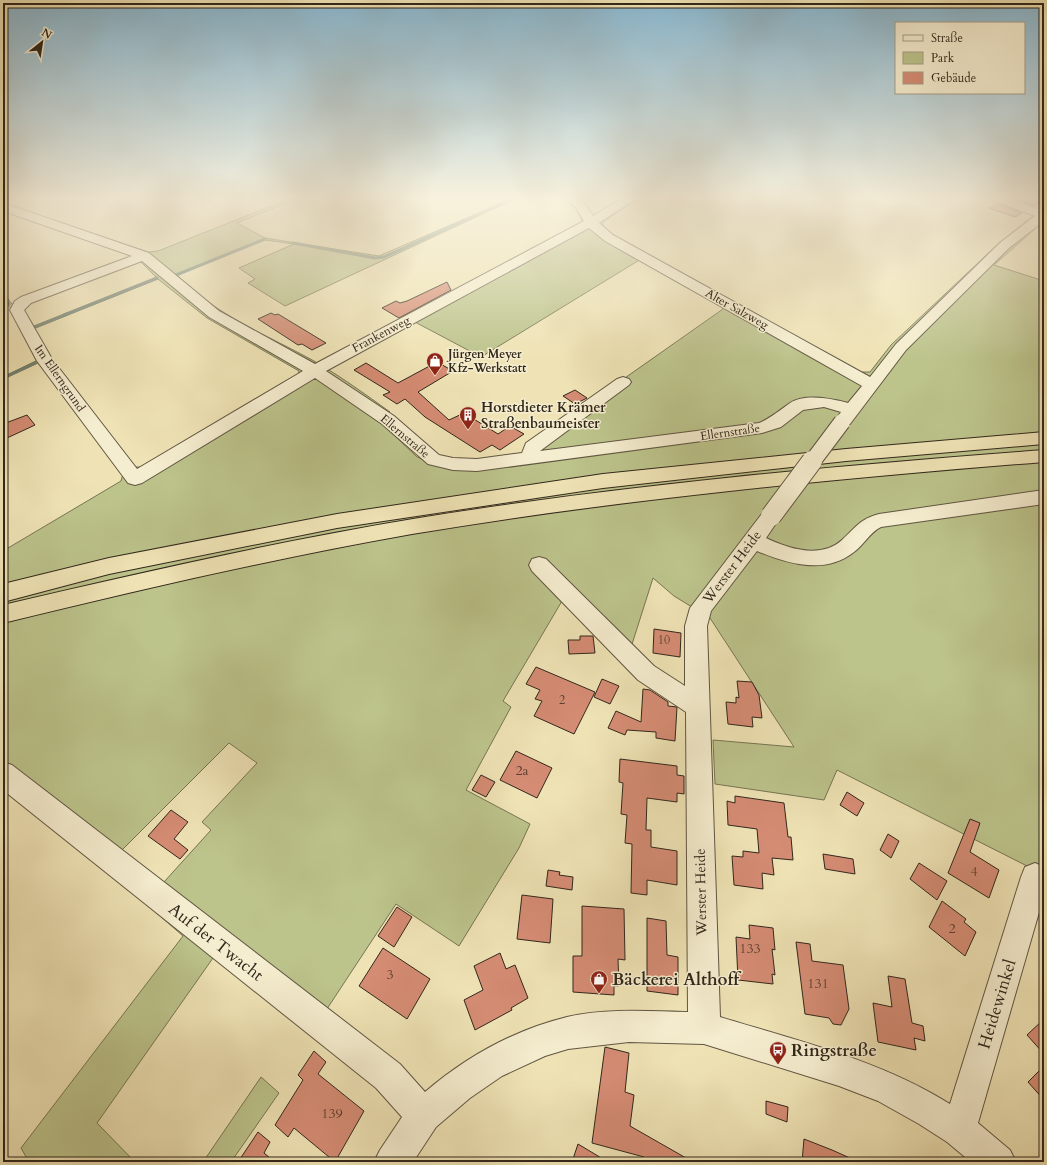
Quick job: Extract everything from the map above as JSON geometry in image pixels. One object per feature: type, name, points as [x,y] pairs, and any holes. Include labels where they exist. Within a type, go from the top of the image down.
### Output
[{"type":"highway","points":[[3,592],[109,566],[337,521],[587,483],[726,467],[1044,438]]},
{"type":"highway","points":[[3,614],[128,584],[412,527],[701,487],[829,474],[1044,456]]},
{"type":"street","name":"Ellernstraße","points":[[131,251],[144,256],[195,300],[214,314],[315,371],[388,420],[425,454],[434,460],[453,464],[469,465],[762,428],[775,423],[798,405],[814,402],[825,402],[847,416]]},
{"type":"street","name":"Frankenweg","points":[[135,479],[315,371],[535,251]]},
{"type":"street","name":"Alter Salzweg","points":[[633,251],[873,385]]},
{"type":"street","name":"Werster Heide","points":[[704,1028],[696,706],[696,626],[701,608],[754,541],[771,516],[901,347],[999,251]]},
{"type":"street","name":"Im Ellerngrund","points":[[135,479],[45,361],[18,316],[17,310],[20,304],[26,300],[144,256]]},
{"type":"street","points":[[530,457],[532,447],[623,382]]},
{"type":"street","points":[[754,541],[773,552],[806,559],[836,554],[846,547],[870,524],[890,518],[1044,497]]},
{"type":"street","points":[[539,565],[646,673],[696,706]]},
{"type":"street","name":"Auf der Twacht","points":[[3,774],[388,1076],[424,1115]]},
{"type":"street","name":"Heidewinkel","points":[[959,1130],[1035,877]]},
{"type":"street","points":[[392,1162],[424,1115],[458,1086],[490,1064],[542,1041],[568,1033],[629,1026],[704,1028],[839,1070],[887,1088],[931,1112],[959,1130],[998,1162]]},
{"type":"green space","points":[[122,251],[236,251],[177,275],[208,302],[225,313],[324,367],[390,412],[377,419],[417,457],[437,465],[530,462],[548,432],[723,309],[722,304],[641,259],[481,357],[413,321],[533,251],[643,251],[861,372],[870,372],[891,345],[990,251],[1009,251],[994,265],[1044,281],[1044,878],[1027,866],[837,770],[824,800],[715,784],[713,740],[794,747],[710,618],[674,596],[653,578],[627,660],[562,601],[503,701],[511,707],[466,790],[530,824],[519,848],[459,946],[396,904],[321,1018],[298,1023],[213,958],[97,1123],[135,1162],[29,1162],[21,1148],[183,936],[145,903],[211,830],[202,822],[257,763],[229,743],[104,868],[3,786],[3,551],[121,481],[123,474],[40,362],[3,379],[3,377],[38,360],[11,309],[3,298],[3,292],[12,304],[129,259],[132,255]],"holes":[[[133,262],[141,262],[157,278],[32,327],[21,308],[26,303]],[[158,279],[207,318],[299,371],[298,376],[145,467],[135,467],[49,358],[33,329]]]},
{"type":"green space","points":[[277,251],[350,251],[379,256],[390,251],[402,251],[285,306],[248,283],[255,279],[239,268]]},
{"type":"green space","points":[[261,1077],[279,1093],[231,1162],[203,1162]]},
{"type":"building","points":[[447,282],[451,290],[399,318],[382,308],[396,301],[400,303],[407,301]]},
{"type":"building","points":[[271,313],[275,315],[278,314],[326,343],[312,350],[302,344],[298,345],[258,319]]},
{"type":"building","points":[[437,362],[453,371],[418,392],[449,420],[464,413],[498,434],[510,426],[524,434],[500,450],[492,445],[480,452],[425,417],[405,399],[397,404],[383,395],[390,392],[354,370],[366,363],[398,383]]},
{"type":"building","points":[[575,390],[587,398],[575,404],[563,396]]},
{"type":"building","points":[[27,415],[35,425],[7,438],[3,433],[3,424]]},
{"type":"building","points":[[654,629],[681,633],[680,657],[653,653]]},
{"type":"building","points":[[580,636],[593,636],[595,653],[569,654],[568,640],[580,640]]},
{"type":"building","points":[[536,667],[595,692],[574,734],[534,716],[542,701],[535,699],[540,690],[526,684]]},
{"type":"building","points":[[602,679],[619,686],[610,704],[594,697]]},
{"type":"building","points":[[737,681],[752,682],[759,695],[762,718],[752,717],[753,727],[728,724],[726,702],[736,703],[736,697],[739,698]]},
{"type":"building","points":[[643,689],[650,690],[668,702],[668,706],[677,707],[675,741],[656,738],[656,732],[627,730],[625,735],[608,728],[616,711],[641,722]]},
{"type":"building","points":[[516,751],[552,768],[537,798],[500,780]]},
{"type":"building","points":[[620,759],[677,766],[677,775],[684,776],[684,794],[677,793],[677,802],[647,798],[646,830],[651,830],[651,847],[677,851],[677,885],[647,880],[647,895],[631,893],[632,844],[625,843],[627,815],[621,814],[623,783],[619,782]]},
{"type":"building","points":[[481,775],[495,782],[486,797],[472,790]]},
{"type":"building","points":[[847,792],[864,803],[857,816],[840,805]]},
{"type":"building","points":[[735,796],[784,803],[788,837],[791,837],[793,860],[772,858],[774,875],[762,873],[763,889],[734,885],[732,856],[743,857],[743,851],[759,853],[757,829],[728,825],[727,801],[735,803]]},
{"type":"building","points":[[171,810],[188,822],[174,839],[188,850],[180,859],[148,836]]},
{"type":"building","points":[[970,819],[980,823],[970,852],[999,870],[989,898],[948,873]]},
{"type":"building","points":[[888,834],[899,841],[891,858],[880,850]]},
{"type":"building","points":[[823,854],[853,859],[855,874],[825,869]]},
{"type":"building","points":[[919,863],[947,881],[937,900],[910,879]]},
{"type":"building","points":[[548,870],[560,872],[559,875],[573,877],[572,890],[546,886]]},
{"type":"building","points":[[522,895],[553,899],[550,943],[517,939]]},
{"type":"building","points":[[942,901],[966,919],[964,922],[976,932],[965,956],[929,927]]},
{"type":"building","points":[[582,906],[624,909],[625,960],[618,959],[619,986],[614,986],[614,995],[573,992],[573,956],[582,956]]},
{"type":"building","points":[[397,907],[412,917],[394,947],[378,936]]},
{"type":"building","points":[[647,918],[666,921],[667,955],[678,957],[678,995],[647,991]]},
{"type":"building","points":[[749,925],[773,928],[775,950],[772,949],[775,975],[772,974],[773,984],[738,980],[736,937],[750,939]]},
{"type":"building","points":[[796,942],[810,944],[812,961],[843,965],[849,1009],[841,1025],[833,1024],[829,1018],[805,1014]]},
{"type":"building","points":[[383,948],[430,979],[407,1019],[359,986]]},
{"type":"building","points":[[500,953],[506,969],[515,965],[528,998],[511,1008],[512,1010],[475,1030],[464,1000],[483,990],[474,966]]},
{"type":"building","points":[[888,976],[905,979],[912,1023],[923,1026],[925,1041],[914,1038],[916,1050],[878,1042],[873,1003],[892,1007]]},
{"type":"building","points":[[1044,1019],[1044,1054],[1027,1035]]},
{"type":"building","points":[[605,1047],[629,1053],[625,1092],[634,1095],[630,1126],[693,1162],[642,1162],[644,1157],[592,1143]]},
{"type":"building","points":[[314,1051],[326,1062],[318,1074],[364,1111],[335,1162],[294,1128],[288,1137],[275,1125],[303,1080],[298,1075]]},
{"type":"building","points":[[1044,1066],[1044,1100],[1028,1082]]},
{"type":"building","points":[[766,1101],[788,1107],[787,1122],[766,1114]]},
{"type":"building","points":[[258,1132],[270,1142],[264,1153],[275,1162],[238,1162]]},
{"type":"building","points":[[804,1139],[832,1150],[859,1162],[802,1162]]},
{"type":"building","points":[[578,1144],[608,1162],[572,1162]]},
{"type":"waterway","points":[[176,275],[234,251]]},
{"type":"waterway","points":[[339,251],[375,258],[384,257],[396,251]]},
{"type":"waterway","points":[[64,315],[157,278]]},
{"type":"waterway","points":[[3,295],[9,304]]},
{"type":"waterway","points":[[30,326],[32,328],[67,314]]},
{"type":"waterway","points":[[3,378],[35,363]]},
{"type":"place","name":"Jürgen Meyer Kfz-Werkstatt","points":[[435,376]]},
{"type":"place","name":"Horstdieter Krämer Straßenbaumeister","points":[[468,430]]},
{"type":"place","name":"Bäckerei Althoff","points":[[599,994]]},
{"type":"place","name":"Ringstraße","points":[[778,1065]]}]
